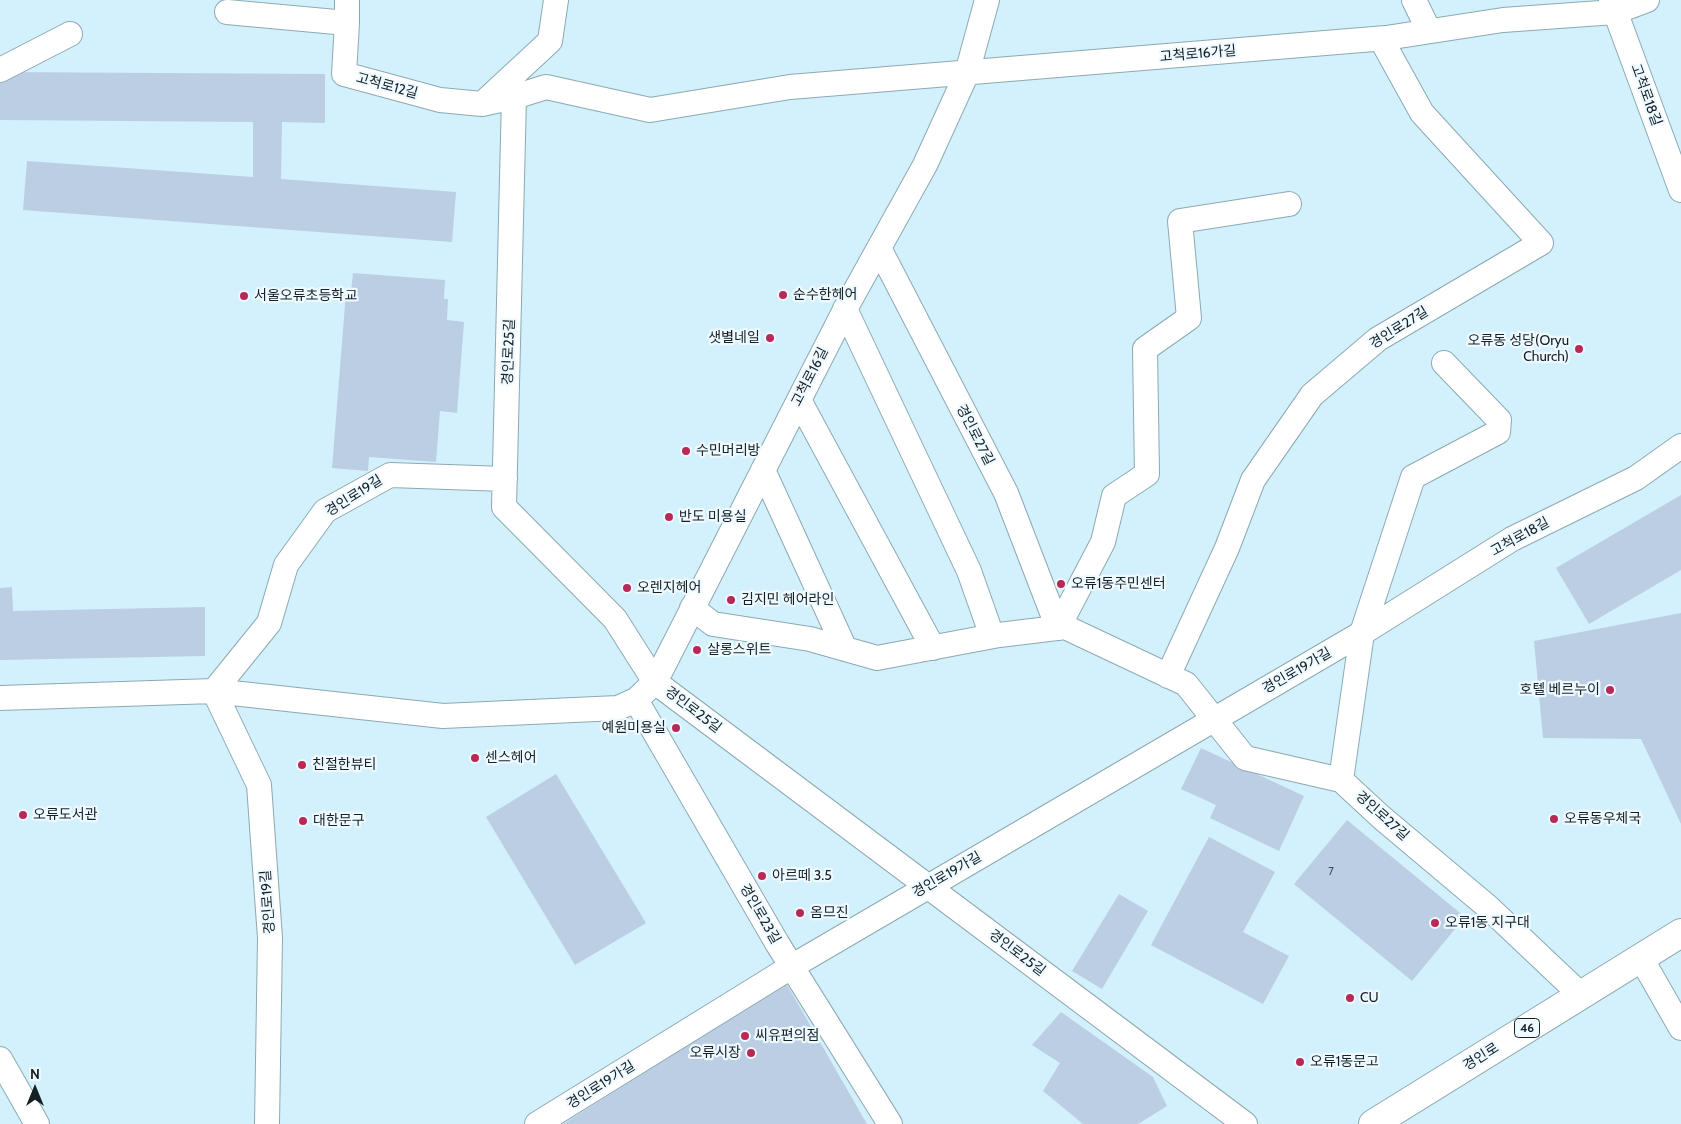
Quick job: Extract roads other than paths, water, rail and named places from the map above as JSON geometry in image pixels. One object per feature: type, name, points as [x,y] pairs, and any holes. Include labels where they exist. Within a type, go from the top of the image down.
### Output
[{"type":"main road","name":"경인로","points":[[1373,1124],[1681,932]]},
{"type":"street","points":[[482,104],[550,41],[556,0]]},
{"type":"street","name":"고척로16길","points":[[636,700],[654,682],[845,309],[925,165],[967,73],[988,0]]},
{"type":"street","points":[[1414,0],[1429,31]]},
{"type":"street","name":"고척로16가길","points":[[967,73],[1380,39],[1647,0]]},
{"type":"street","name":"고척로18길","points":[[1613,6],[1681,190]]},
{"type":"street","name":"고척로12길","points":[[227,12],[347,11],[344,74],[440,100],[482,104],[514,97]]},
{"type":"street","points":[[0,70],[70,34]]},
{"type":"street","name":"경인로27길","points":[[1168,676],[1227,548],[1253,480],[1312,395],[1378,340],[1541,243],[1422,113],[1380,39]]},
{"type":"street","points":[[514,97],[546,87],[650,110],[790,87],[967,73]]},
{"type":"street","name":"경인로25길","points":[[514,97],[504,507],[615,620],[654,682],[1245,1124]]},
{"type":"street","points":[[1058,628],[1103,542],[1114,496],[1147,474],[1145,349],[1189,318],[1180,221],[1290,204]]},
{"type":"street","name":"경인로27길","points":[[879,248],[1006,493],[1058,628]]},
{"type":"street","points":[[845,309],[969,571],[992,636]]},
{"type":"street","points":[[692,608],[713,624],[810,639],[877,658],[992,636],[1065,627],[1186,684],[1245,758],[1341,780],[1362,634],[1413,477],[1498,432],[1499,420],[1444,363]]},
{"type":"street","points":[[798,400],[933,648]]},
{"type":"street","name":"고척로18길","points":[[1362,634],[1512,540],[1636,478],[1681,446]]},
{"type":"street","points":[[762,470],[845,649]]},
{"type":"street","name":"경인로19길","points":[[267,1124],[270,938],[259,785],[214,691],[269,623],[286,566],[325,511],[390,474],[505,479]]},
{"type":"street","name":"경인로19가길","points":[[537,1124],[791,967],[1362,634]]},
{"type":"street","points":[[0,698],[214,691],[443,716],[618,708],[636,700]]},
{"type":"street","name":"경인로23길","points":[[636,700],[791,967],[890,1124]]},
{"type":"street","name":"경인로27길","points":[[1341,780],[1380,817],[1488,907],[1581,995]]},
{"type":"street","points":[[1641,958],[1681,1028]]},
{"type":"street","points":[[0,1059],[37,1124]]},
{"type":"place","name":"순수한헤어","points":[[783,295]]},
{"type":"place","name":"서울오류초등학교","points":[[244,296]]},
{"type":"place","name":"샛별네일","points":[[770,338]]},
{"type":"place","name":"오류동 성당(Oryu Church)","points":[[1579,349]]},
{"type":"place","name":"수민머리방","points":[[686,451]]},
{"type":"place","name":"반도 미용실","points":[[669,517]]},
{"type":"place","name":"오류1동주민센터","points":[[1061,584]]},
{"type":"place","name":"오렌지헤어","points":[[627,588]]},
{"type":"place","name":"김지민 헤어라인","points":[[731,600]]},
{"type":"place","name":"살롱스위트","points":[[697,650]]},
{"type":"place","name":"호텔 베르누이","points":[[1610,690]]},
{"type":"place","name":"예원미용실","points":[[676,728]]},
{"type":"place","name":"센스헤어","points":[[475,758]]},
{"type":"place","name":"친절한뷰티","points":[[302,765]]},
{"type":"place","name":"오류도서관","points":[[23,815]]},
{"type":"place","name":"오류동우체국","points":[[1554,819]]},
{"type":"place","name":"대한문구","points":[[303,821]]},
{"type":"place","name":"아르떼 3.5","points":[[762,876]]},
{"type":"place","name":"옴므진","points":[[800,913]]},
{"type":"place","name":"오류1동 지구대","points":[[1435,923]]},
{"type":"place","name":"CU","points":[[1350,998]]},
{"type":"place","name":"씨유편의점","points":[[745,1036]]},
{"type":"place","name":"오류시장","points":[[751,1053]]},
{"type":"place","name":"오류1동문고","points":[[1300,1062]]}]
